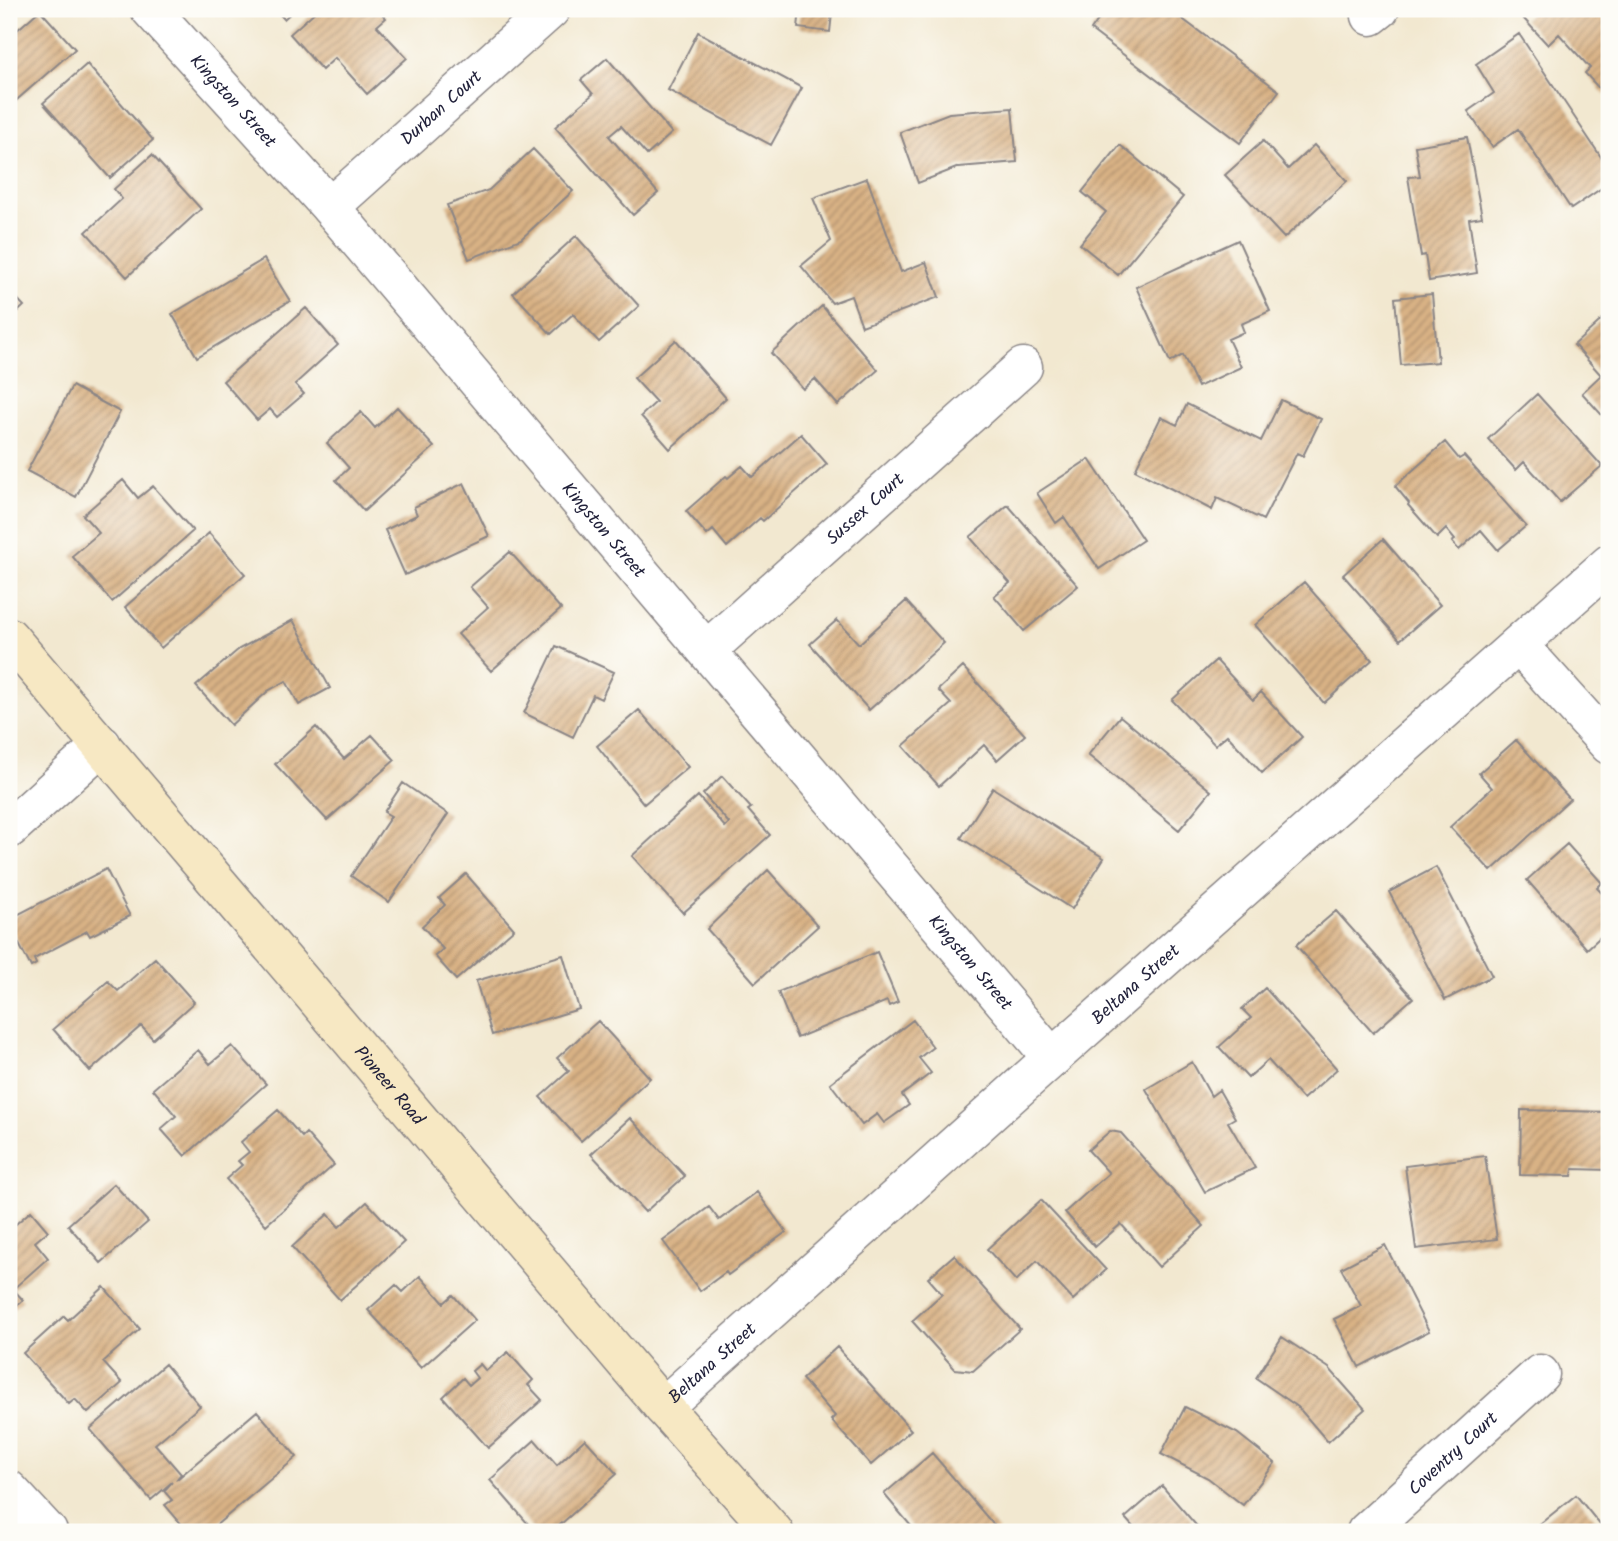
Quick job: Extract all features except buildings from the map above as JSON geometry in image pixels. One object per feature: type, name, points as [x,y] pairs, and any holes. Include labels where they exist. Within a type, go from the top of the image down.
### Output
[{"type":"main road","name":"Pioneer Road","points":[[9,637],[663,1407],[774,1532]]},
{"type":"street","name":"Kingston Street","points":[[150,9],[330,207],[1052,1058]]},
{"type":"street","name":"Durban Court","points":[[330,207],[551,9]]},
{"type":"street","name":"Sussex Court","points":[[707,650],[1023,367]]},
{"type":"street","name":"Beltana Street","points":[[663,1407],[1609,564]]},
{"type":"street","points":[[1519,645],[1609,745]]},
{"type":"street","points":[[9,829],[102,745]]},
{"type":"street","name":"Coventry Court","points":[[1366,1532],[1540,1374]]},
{"type":"street","points":[[9,1490],[48,1532]]}]
